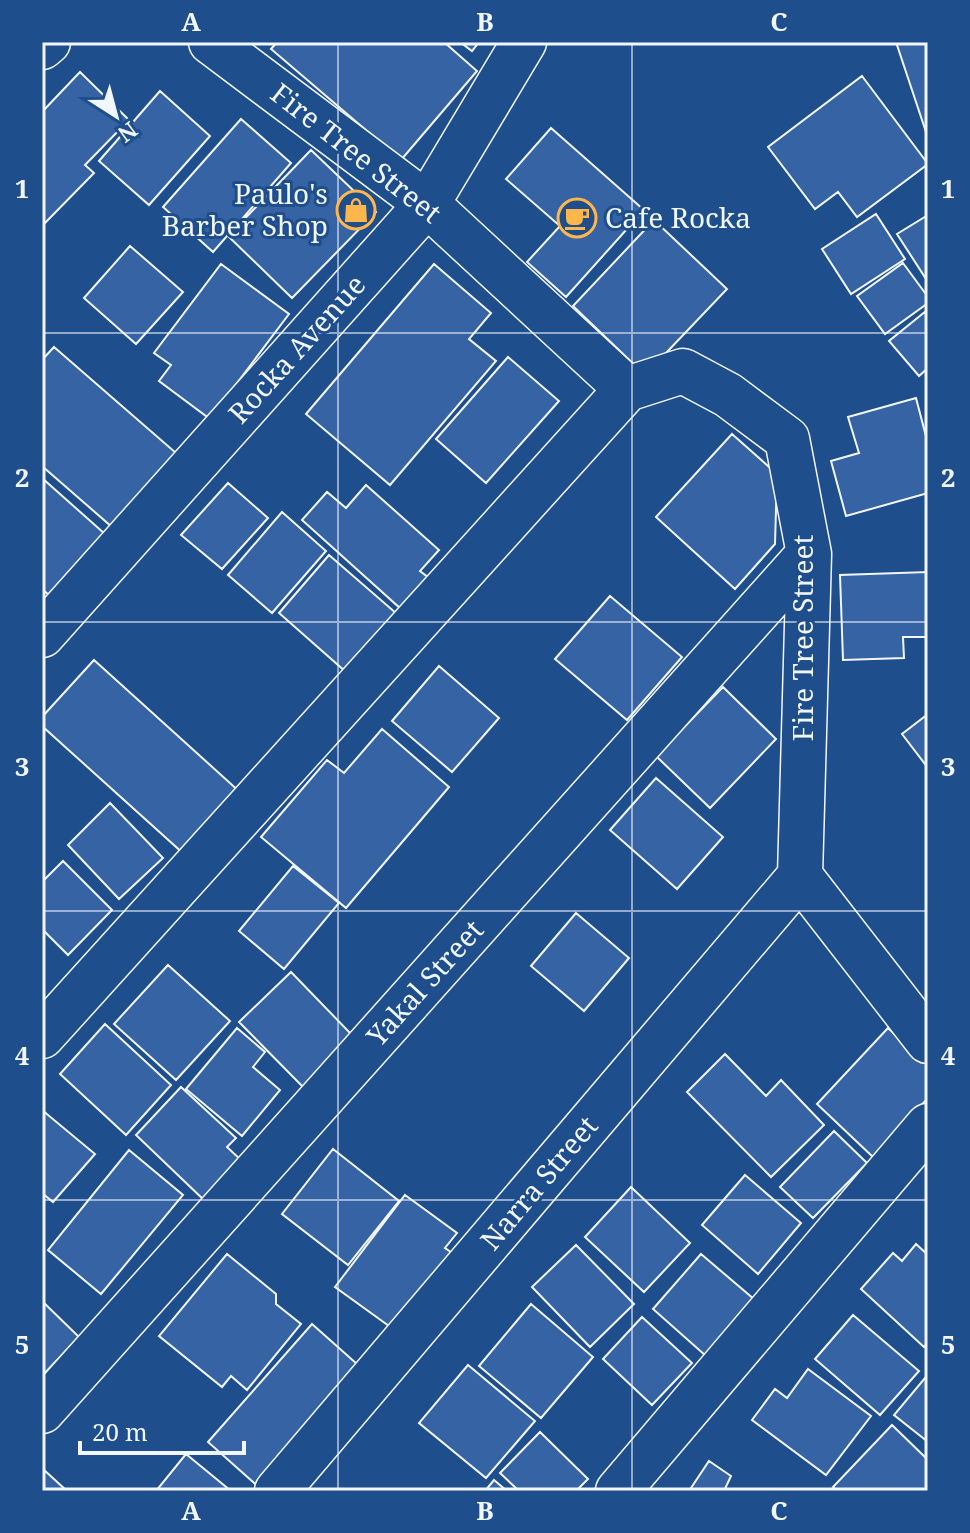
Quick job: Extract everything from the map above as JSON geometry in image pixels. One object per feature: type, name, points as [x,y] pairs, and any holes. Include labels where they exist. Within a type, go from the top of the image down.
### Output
[{"type":"street","points":[[42,47],[48,42]]},
{"type":"street","name":"Fire Tree Street","points":[[211,42],[427,204],[627,389],[683,371],[728,395],[787,439],[809,554],[800,876]]},
{"type":"street","name":"Rocka Avenue","points":[[43,632],[427,204],[524,42]]},
{"type":"street","points":[[42,1036],[627,389]]},
{"type":"street","name":"Yakal Street","points":[[42,1411],[809,554]]},
{"type":"street","points":[[800,876],[928,1041]]},
{"type":"street","name":"Narra Street","points":[[277,1491],[800,876]]},
{"type":"street","points":[[618,1491],[928,1126]]},
{"type":"building","points":[[277,42],[444,42],[477,71],[401,160],[271,49]]},
{"type":"building","points":[[460,42],[479,42],[472,51]]},
{"type":"building","points":[[896,42],[928,42],[928,138]]},
{"type":"building","points":[[80,72],[129,120],[85,165],[94,173],[42,226],[42,112]]},
{"type":"building","points":[[862,76],[928,164],[857,217],[838,192],[815,209],[768,147]]},
{"type":"building","points":[[160,91],[210,136],[149,205],[99,161]]},
{"type":"building","points":[[241,119],[291,163],[213,252],[163,207]]},
{"type":"building","points":[[551,128],[644,210],[566,297],[527,262],[560,226],[506,179]]},
{"type":"building","points":[[311,150],[376,212],[292,298],[228,236]]},
{"type":"building","points":[[876,214],[905,259],[851,294],[822,249]]},
{"type":"building","points":[[928,215],[928,282],[897,234]]},
{"type":"building","points":[[654,220],[727,289],[645,375],[573,306]]},
{"type":"building","points":[[130,246],[183,292],[136,344],[84,298]]},
{"type":"building","points":[[903,263],[928,297],[928,303],[885,334],[857,296]]},
{"type":"building","points":[[221,264],[289,314],[210,419],[159,381],[171,365],[154,353]]},
{"type":"building","points":[[434,264],[491,313],[469,339],[496,361],[390,485],[306,414]]},
{"type":"building","points":[[926,311],[928,368],[919,376],[889,341]]},
{"type":"building","points":[[54,347],[176,453],[112,527],[42,466],[42,360]]},
{"type":"building","points":[[508,357],[559,401],[486,483],[436,439]]},
{"type":"building","points":[[916,398],[928,444],[928,493],[846,516],[831,461],[859,453],[848,417]]},
{"type":"building","points":[[732,434],[777,474],[775,544],[735,589],[656,517]]},
{"type":"building","points":[[42,478],[105,534],[50,596],[42,589]]},
{"type":"building","points":[[228,483],[268,518],[222,569],[181,535]]},
{"type":"building","points":[[366,485],[439,550],[420,571],[429,578],[401,609],[302,520],[327,492],[346,508]]},
{"type":"building","points":[[282,512],[326,551],[272,613],[228,575]]},
{"type":"building","points":[[329,555],[397,614],[346,672],[279,613]]},
{"type":"building","points":[[928,572],[928,637],[903,637],[904,658],[843,660],[840,575]]},
{"type":"building","points":[[610,596],[682,657],[627,720],[555,659]]},
{"type":"building","points":[[94,660],[241,793],[185,855],[42,726],[42,717]]},
{"type":"building","points":[[439,666],[499,718],[452,772],[392,721]]},
{"type":"building","points":[[723,687],[776,739],[710,808],[656,756]]},
{"type":"building","points":[[928,714],[928,768],[902,734]]},
{"type":"building","points":[[382,729],[449,787],[346,908],[261,837],[327,760],[344,773]]},
{"type":"building","points":[[656,778],[723,837],[677,889],[610,830]]},
{"type":"building","points":[[110,803],[163,858],[119,899],[68,845]]},
{"type":"building","points":[[63,861],[112,910],[68,955],[42,929],[42,882]]},
{"type":"building","points":[[293,866],[339,903],[284,969],[239,931]]},
{"type":"building","points":[[576,913],[629,958],[584,1011],[531,966]]},
{"type":"building","points":[[168,965],[230,1021],[176,1080],[114,1024]]},
{"type":"building","points":[[291,972],[351,1034],[305,1089],[239,1022]]},
{"type":"building","points":[[105,1024],[171,1085],[126,1135],[60,1074]]},
{"type":"building","points":[[237,1028],[265,1052],[253,1067],[280,1090],[242,1136],[186,1089]]},
{"type":"building","points":[[888,1028],[928,1065],[928,1098],[873,1157],[817,1104]]},
{"type":"building","points":[[725,1054],[766,1096],[781,1080],[824,1125],[771,1177],[687,1092]]},
{"type":"building","points":[[181,1087],[236,1138],[227,1147],[242,1161],[205,1201],[136,1135]]},
{"type":"building","points":[[42,1110],[95,1154],[53,1202],[42,1193]]},
{"type":"building","points":[[834,1131],[867,1163],[813,1218],[780,1187]]},
{"type":"building","points":[[333,1149],[399,1201],[348,1265],[282,1214]]},
{"type":"building","points":[[129,1150],[183,1195],[101,1294],[48,1250]]},
{"type":"building","points":[[745,1175],[801,1223],[758,1274],[702,1225]]},
{"type":"building","points":[[631,1187],[690,1243],[644,1292],[585,1237]]},
{"type":"building","points":[[405,1195],[457,1233],[445,1248],[464,1261],[389,1326],[335,1287]]},
{"type":"building","points":[[916,1244],[928,1255],[928,1342],[924,1347],[861,1289],[893,1253],[902,1261]]},
{"type":"building","points":[[576,1245],[634,1304],[590,1347],[532,1287]]},
{"type":"building","points":[[227,1254],[276,1294],[276,1304],[301,1324],[247,1390],[231,1376],[222,1387],[159,1336]]},
{"type":"building","points":[[701,1254],[755,1300],[715,1364],[653,1309]]},
{"type":"building","points":[[42,1301],[79,1337],[42,1376]]},
{"type":"building","points":[[531,1304],[593,1357],[541,1418],[479,1366]]},
{"type":"building","points":[[853,1315],[919,1371],[880,1415],[815,1359]]},
{"type":"building","points":[[642,1317],[692,1363],[652,1405],[603,1359]]},
{"type":"building","points":[[312,1324],[366,1372],[262,1490],[208,1442]]},
{"type":"building","points":[[468,1365],[535,1421],[486,1478],[419,1423]]},
{"type":"building","points":[[808,1369],[871,1416],[826,1475],[752,1420],[775,1389],[787,1398]]},
{"type":"building","points":[[925,1378],[928,1381],[928,1442],[894,1415]]},
{"type":"building","points":[[892,1425],[928,1460],[928,1491],[837,1491],[833,1487]]},
{"type":"building","points":[[540,1432],[588,1479],[576,1491],[519,1491],[500,1473]]},
{"type":"building","points":[[186,1454],[231,1491],[156,1491]]},
{"type":"building","points":[[709,1461],[731,1476],[724,1491],[689,1491]]},
{"type":"building","points":[[43,1469],[67,1491],[42,1491]]},
{"type":"building","points":[[494,1480],[507,1491],[485,1491]]},
{"type":"place","name":"Paulo's Barber Shop","points":[[356,210]]},
{"type":"place","name":"Cafe Rocka","points":[[577,218]]}]
